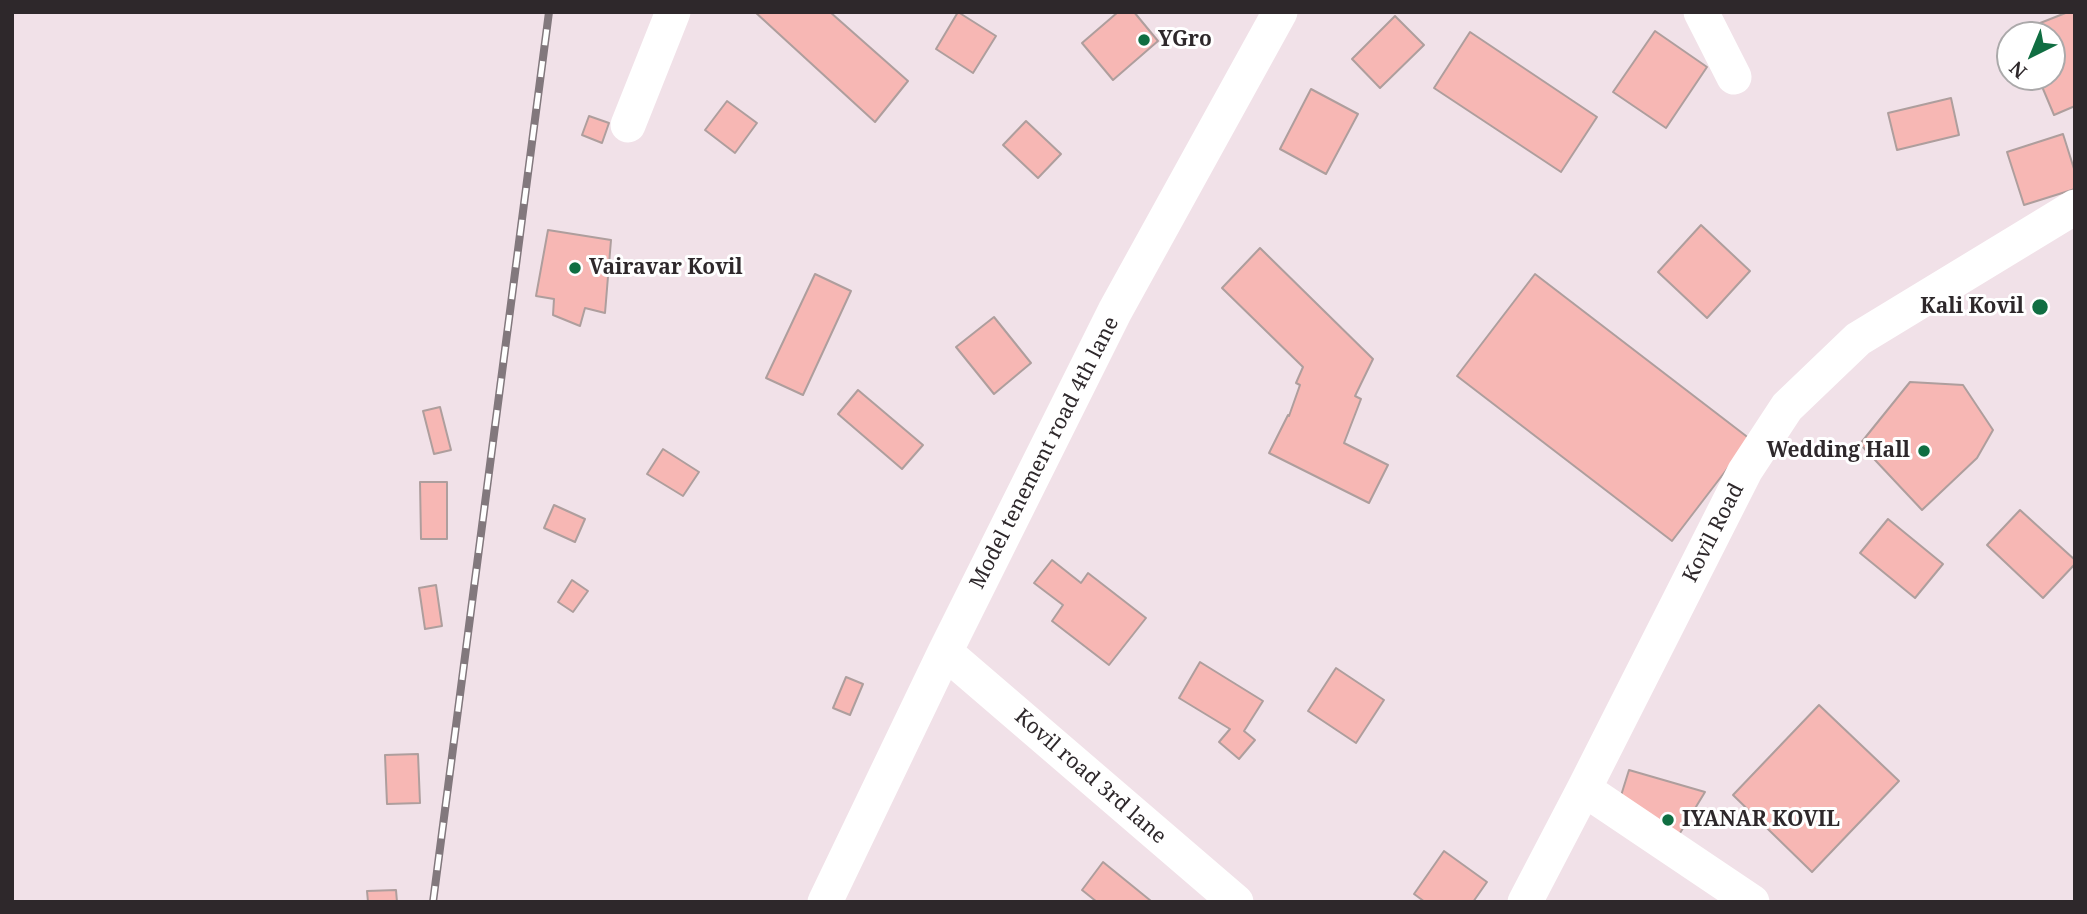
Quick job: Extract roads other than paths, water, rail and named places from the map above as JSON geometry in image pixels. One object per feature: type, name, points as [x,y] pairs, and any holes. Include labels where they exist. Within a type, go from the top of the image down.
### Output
[{"type":"street","points":[[628,125],[673,12]]},
{"type":"street","name":"Model tenement road 4th lane","points":[[825,902],[945,652],[1115,311],[1280,12]]},
{"type":"street","points":[[1701,12],[1734,77]]},
{"type":"street","name":"Kovil Road","points":[[1525,902],[1745,471],[1787,407],[1858,339],[2075,207]]},
{"type":"street","name":"Kovil road 3rd lane","points":[[945,652],[1236,902]]},
{"type":"street","points":[[1584,789],[1752,902]]},
{"type":"railway","points":[[433,902],[549,12]]},
{"type":"place","name":"YGro","points":[[1144,40]]},
{"type":"place","name":"Vairavar Kovil","points":[[575,268]]},
{"type":"place","name":"Kali Kovil","points":[[2040,307]]},
{"type":"place","name":"Wedding Hall","points":[[1924,451]]},
{"type":"place","name":"IYANAR KOVIL","points":[[1668,820]]}]
